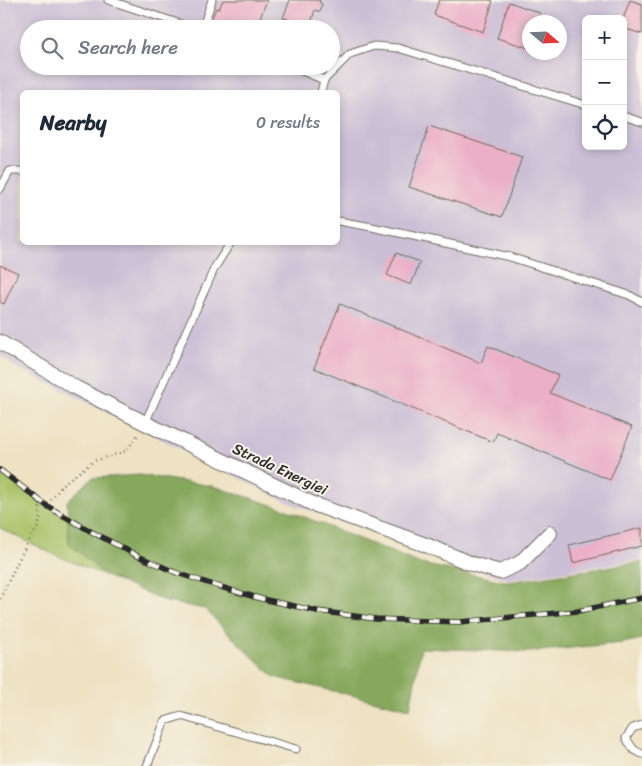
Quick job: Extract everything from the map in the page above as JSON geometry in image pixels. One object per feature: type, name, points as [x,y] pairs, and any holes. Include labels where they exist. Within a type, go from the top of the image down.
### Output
[{"type":"street","name":"Strada Energiei","points":[[0,342],[76,388],[313,504],[426,545],[472,564],[500,572],[520,563],[550,533]]},
{"type":"lane","points":[[108,0],[169,20]]},
{"type":"lane","points":[[205,20],[212,0]]},
{"type":"lane","points":[[340,64],[350,54],[374,46],[398,48],[582,104]]},
{"type":"lane","points":[[312,75],[324,80]]},
{"type":"lane","points":[[322,90],[324,80],[329,75]]},
{"type":"lane","points":[[627,117],[642,122]]},
{"type":"lane","points":[[0,189],[10,171],[20,171]]},
{"type":"lane","points":[[340,222],[372,227],[510,257],[629,295],[642,302]]},
{"type":"lane","points":[[145,423],[216,267],[229,245]]},
{"type":"lane","points":[[147,766],[165,721],[180,716],[296,749]]},
{"type":"lane","points":[[642,725],[633,728],[626,738],[634,750],[642,754]]},
{"type":"path","points":[[0,598],[23,551],[37,528],[40,520],[40,508],[47,506],[63,484],[94,462],[126,451],[145,423]]},
{"type":"shaded area","points":[[0,0],[642,0],[642,560],[509,580],[287,502],[14,366],[0,355]]},
{"type":"green space","points":[[0,470],[47,506],[68,518],[69,543],[106,576],[51,553],[0,528]]},
{"type":"green space","points":[[140,475],[213,486],[285,509],[421,564],[509,582],[642,562],[642,639],[623,643],[529,652],[421,648],[410,709],[274,677],[205,609],[167,602],[106,576],[69,543],[67,501],[92,478]]},
{"type":"building","points":[[223,0],[267,0],[260,18],[265,20],[211,20],[216,8],[219,9]]},
{"type":"building","points":[[290,0],[320,0],[319,2],[322,4],[320,12],[315,10],[312,20],[288,20],[283,18]]},
{"type":"building","points":[[439,0],[493,1],[483,32],[434,15]]},
{"type":"building","points":[[630,0],[642,4],[642,34],[627,29],[627,15],[624,15]]},
{"type":"building","points":[[509,2],[540,13],[539,15],[522,15],[522,46],[497,38]]},
{"type":"building","points":[[429,126],[522,157],[502,217],[409,187]]},
{"type":"building","points":[[396,253],[420,262],[411,285],[387,275]]},
{"type":"building","points":[[0,265],[18,273],[4,304],[0,302]]},
{"type":"building","points":[[340,304],[481,363],[488,346],[558,375],[550,393],[632,427],[610,480],[497,433],[493,442],[314,368]]},
{"type":"building","points":[[642,528],[642,546],[573,563],[569,545]]},
{"type":"railway","points":[[0,470],[47,506],[138,556],[177,573],[217,586],[262,599],[317,611],[376,619],[459,622],[578,611],[642,598]]}]
